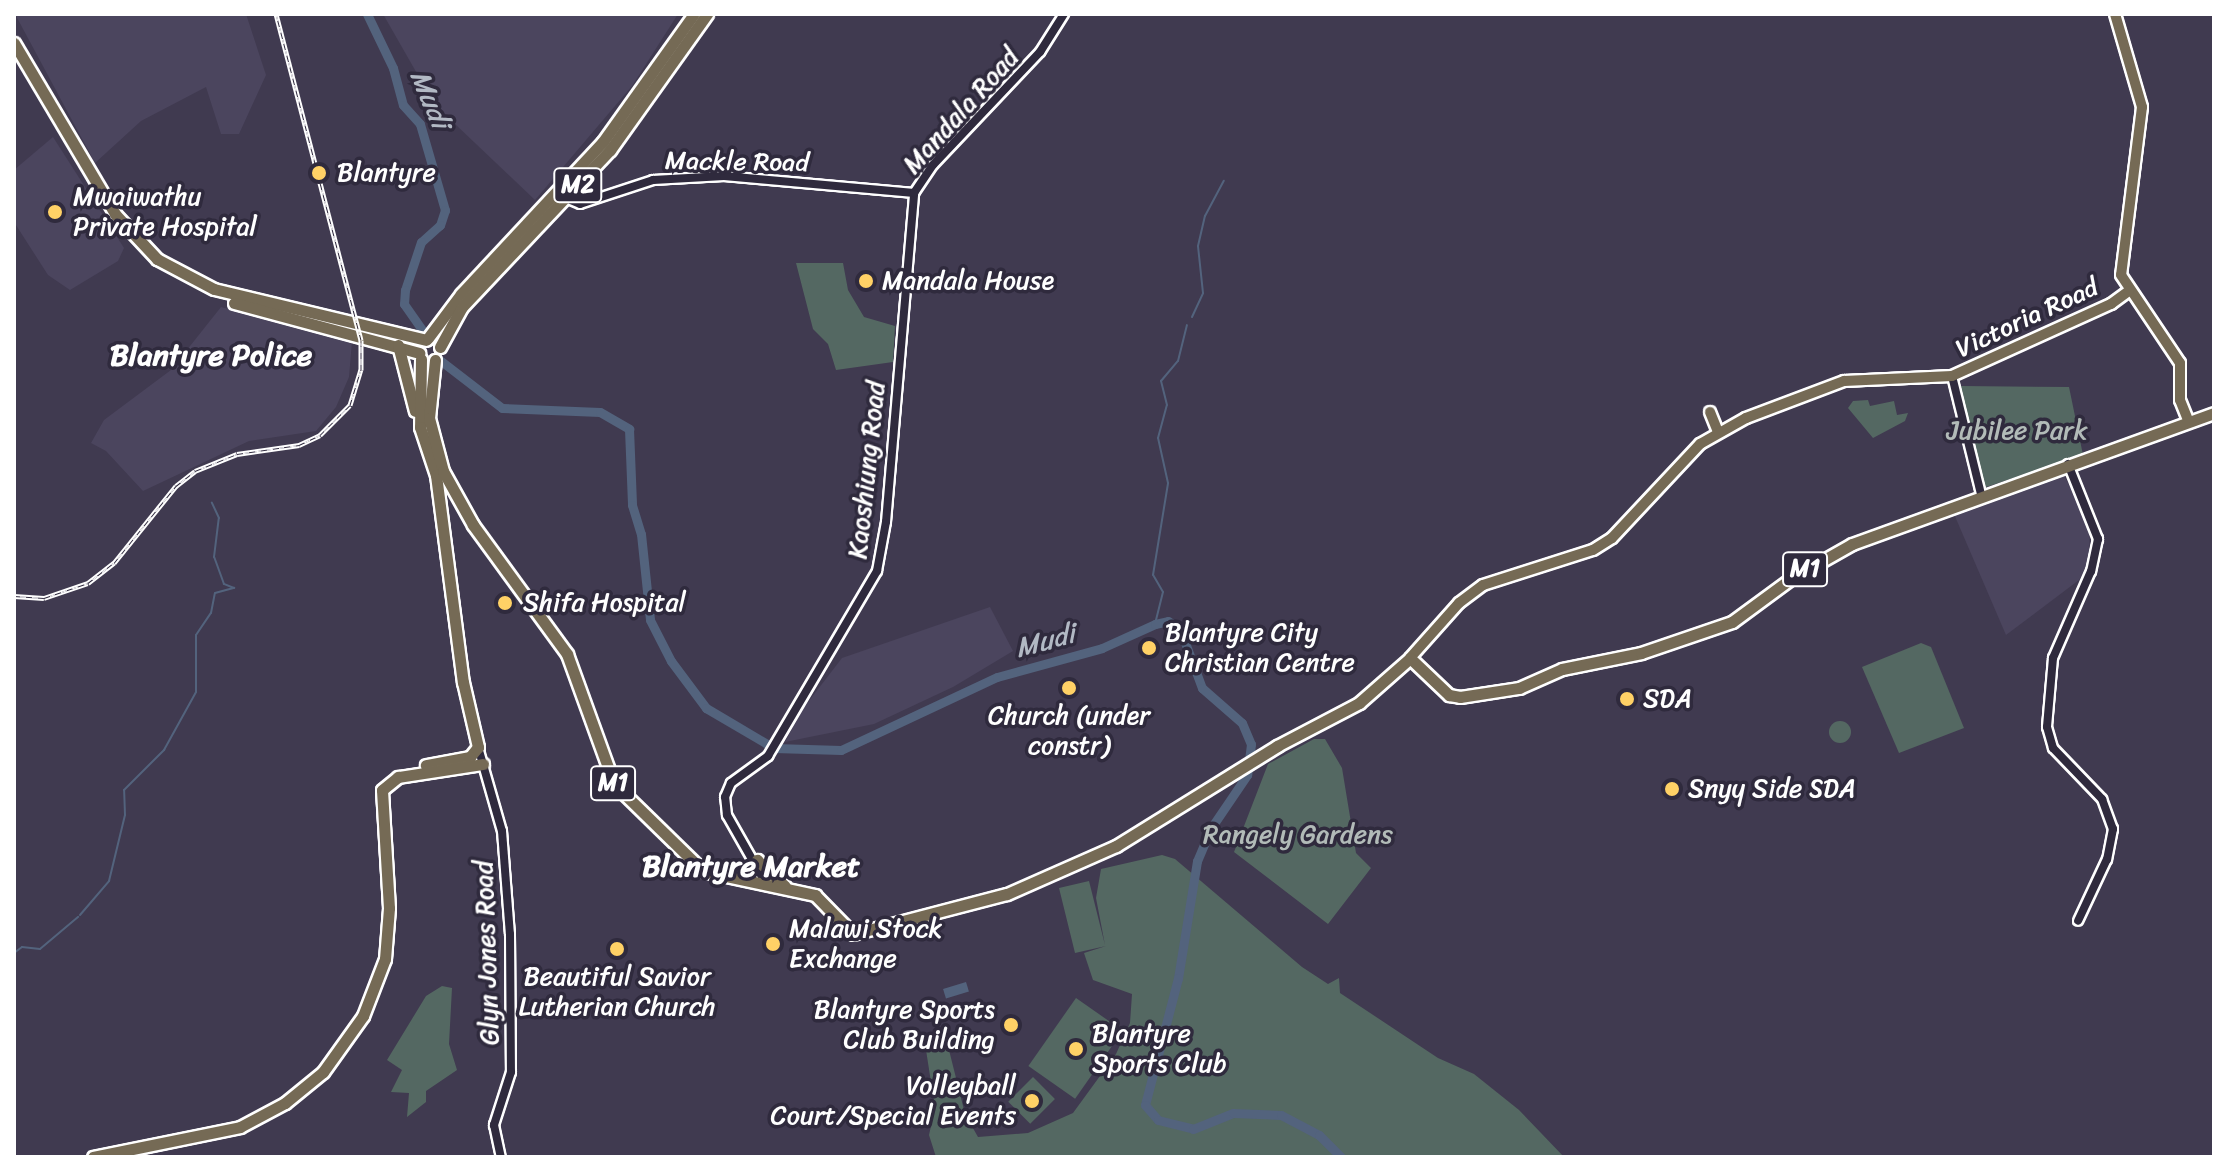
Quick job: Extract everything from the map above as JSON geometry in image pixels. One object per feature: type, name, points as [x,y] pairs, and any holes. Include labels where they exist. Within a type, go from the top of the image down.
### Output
[{"type":"highway","name":"M2","points":[[427,339],[461,294],[602,143],[694,14]]},
{"type":"highway","name":"M2","points":[[440,347],[462,307],[610,150],[707,14]]},
{"type":"highway","points":[[14,43],[126,229],[157,259],[211,292],[398,345],[435,360],[440,347],[427,339],[211,292],[129,241],[14,52]]},
{"type":"highway","points":[[420,427],[420,356],[427,339]]},
{"type":"highway","points":[[383,836],[376,799],[384,776],[470,757],[478,747],[463,682],[436,475],[398,345]]},
{"type":"highway","name":"M1","points":[[435,360],[429,401],[433,443],[473,525],[567,654],[619,791],[688,861],[703,871],[785,886],[826,901],[853,934],[952,910],[1055,874],[1116,846],[1242,766],[1372,694],[1410,658],[1453,696],[1519,688],[1562,669],[1720,628],[1832,553],[1981,494],[2214,413]]},
{"type":"highway","points":[[93,1157],[240,1127],[285,1103],[323,1072],[363,1016],[385,959],[389,908],[381,795],[388,782],[483,764]]},
{"type":"highway","points":[[743,878],[757,860],[785,886]]},
{"type":"main road","points":[[2115,14],[2142,107],[2121,268],[2129,291],[2174,351],[2182,385],[2176,410],[2187,423]]},
{"type":"main road","name":"Victoria Road","points":[[1410,658],[1459,603],[1483,585],[1567,559],[1612,538],[1687,456],[1718,432],[1844,381],[1952,376],[2094,313],[2129,291]]},
{"type":"main road","points":[[1710,412],[1718,432]]},
{"type":"street","name":"Mandala Road","points":[[914,193],[933,165],[1040,52],[1064,14]]},
{"type":"street","name":"Mackle Road","points":[[566,198],[580,204],[653,180],[724,176],[914,193]]},
{"type":"street","name":"Kaoshiung Road","points":[[765,882],[757,860],[732,824],[725,797],[731,783],[768,756],[860,608],[883,550],[914,193]]},
{"type":"street","points":[[1952,376],[1981,494]]},
{"type":"street","points":[[2068,463],[2098,539],[2091,571],[2053,658],[2047,727],[2061,760],[2106,806],[2113,829],[2107,859],[2078,921]]},
{"type":"street","name":"Glyn Jones Road","points":[[478,747],[502,831],[506,869],[511,1072],[494,1125],[501,1157]]},
{"type":"shaded area","points":[[15,14],[246,14],[266,75],[239,134],[221,134],[206,87],[141,121],[95,163]]},
{"type":"shaded area","points":[[383,14],[678,14],[632,86],[535,200],[435,105]]},
{"type":"shaded area","name":"Mwaiwathu Private Hospital","points":[[53,137],[124,248],[118,261],[70,290],[48,275],[14,222],[14,170]]},
{"type":"shaded area","points":[[221,307],[352,341],[349,377],[336,407],[316,431],[249,441],[143,491],[106,451],[91,443],[104,420],[171,370]]},
{"type":"shaded area","points":[[2063,474],[2090,523],[2089,560],[2079,580],[2006,635],[1954,514]]},
{"type":"shaded area","points":[[990,607],[1013,651],[953,687],[874,724],[785,742],[802,710],[842,658]]},
{"type":"green space","points":[[796,263],[843,263],[848,290],[864,317],[895,326],[893,362],[836,370],[828,344],[813,329]]},
{"type":"green space","name":"Jubilee Park","points":[[1961,386],[2069,387],[2083,455],[1983,488]]},
{"type":"green space","points":[[1868,400],[1870,406],[1894,401],[1897,415],[1908,413],[1905,421],[1873,438],[1848,408],[1853,401]]},
{"type":"green space","points":[[1921,643],[1931,647],[1964,728],[1899,753],[1862,667]]},
{"type":"green space","points":[[1840,721],[1848,724],[1851,732],[1848,740],[1840,743],[1832,740],[1829,732],[1832,724]]},
{"type":"green space","name":"Rangely Gardens","points":[[1314,739],[1325,739],[1342,768],[1356,853],[1371,868],[1328,924],[1234,852],[1268,764]]},
{"type":"green space","name":"Blantyre Sports Club","points":[[1162,855],[1175,859],[1302,967],[1328,984],[1339,978],[1340,993],[1438,1058],[1474,1074],[1519,1110],[1564,1157],[936,1157],[929,1135],[935,1108],[924,1037],[945,1034],[965,1114],[978,1137],[1028,1133],[1073,1113],[1116,1054],[1130,1023],[1132,994],[1093,980],[1084,953],[1106,946],[1075,953],[1059,888],[1089,881],[1105,945],[1096,898],[1101,869]]},
{"type":"green space","points":[[442,986],[452,988],[449,1044],[457,1070],[426,1091],[426,1102],[407,1117],[409,1093],[391,1092],[402,1070],[387,1060],[426,996]]},
{"type":"green space","name":"Blantyre Sports Club","points":[[1076,998],[1123,1031],[1075,1099],[1028,1066]]},
{"type":"green space","name":"Volleyball Court/Special Events","points":[[1033,1077],[1055,1099],[1030,1124],[1008,1102]]},
{"type":"water","points":[[966,982],[969,992],[946,999],[943,989]]},
{"type":"waterway","name":"Mudi","points":[[367,14],[393,68],[403,105],[420,124],[445,210],[440,225],[421,242],[405,290],[404,304],[423,331]]},
{"type":"waterway","name":"Mudi","points":[[369,14],[393,68]]},
{"type":"waterway","points":[[1192,317],[1203,293],[1198,246],[1205,216],[1224,181]]},
{"type":"waterway","points":[[1155,624],[1163,592],[1153,575],[1168,483],[1158,438],[1167,405],[1161,381],[1178,361],[1187,325]]},
{"type":"waterway","name":"Mudi","points":[[441,361],[502,408],[600,412],[629,429],[632,505],[641,534],[650,620],[671,661],[706,708],[774,748],[841,750],[997,677],[1102,648],[1155,624],[1168,621],[1180,629],[1202,688],[1242,723],[1251,744],[1247,775],[1211,828],[1197,861],[1178,978],[1145,1105],[1158,1120],[1193,1129],[1233,1113],[1281,1115],[1319,1135],[1341,1157]]},
{"type":"waterway","points":[[80,915],[109,881],[125,815],[124,790],[164,750],[196,692],[196,635],[211,613],[215,593],[234,588],[224,584],[214,557],[219,518],[212,503]]},
{"type":"waterway","points":[[14,953],[22,947],[40,949],[78,917]]},
{"type":"railway","points":[[14,596],[44,598],[88,583],[114,563],[176,486],[195,471],[237,454],[299,445],[320,435],[350,405],[361,370],[361,340],[276,14]]},
{"type":"place","name":"Blantyre","points":[[319,173]]},
{"type":"place","name":"Mwaiwathu Private Hospital","points":[[55,212]]},
{"type":"place","name":"Mandala House","points":[[866,281]]},
{"type":"place","name":"Shifa Hospital","points":[[505,603]]},
{"type":"place","name":"Blantyre City Christian Centre","points":[[1149,648]]},
{"type":"place","name":"Church (under constr)","points":[[1069,688]]},
{"type":"place","name":"SDA","points":[[1627,699]]},
{"type":"place","name":"Snyy Side SDA","points":[[1672,789]]},
{"type":"place","name":"Malawi Stock Exchange","points":[[773,944]]},
{"type":"place","name":"Beautiful Savior Lutherian Church","points":[[617,949]]},
{"type":"place","name":"Blantyre Sports Club Building","points":[[1011,1025]]},
{"type":"place","name":"Blantyre Sports Club","points":[[1076,1049]]},
{"type":"place","name":"Volleyball Court/Special Events","points":[[1032,1101]]},
{"type":"district","name":"Blantyre Police","points":[[211,355]]},
{"type":"district","name":"Blantyre Market","points":[[751,866]]}]
